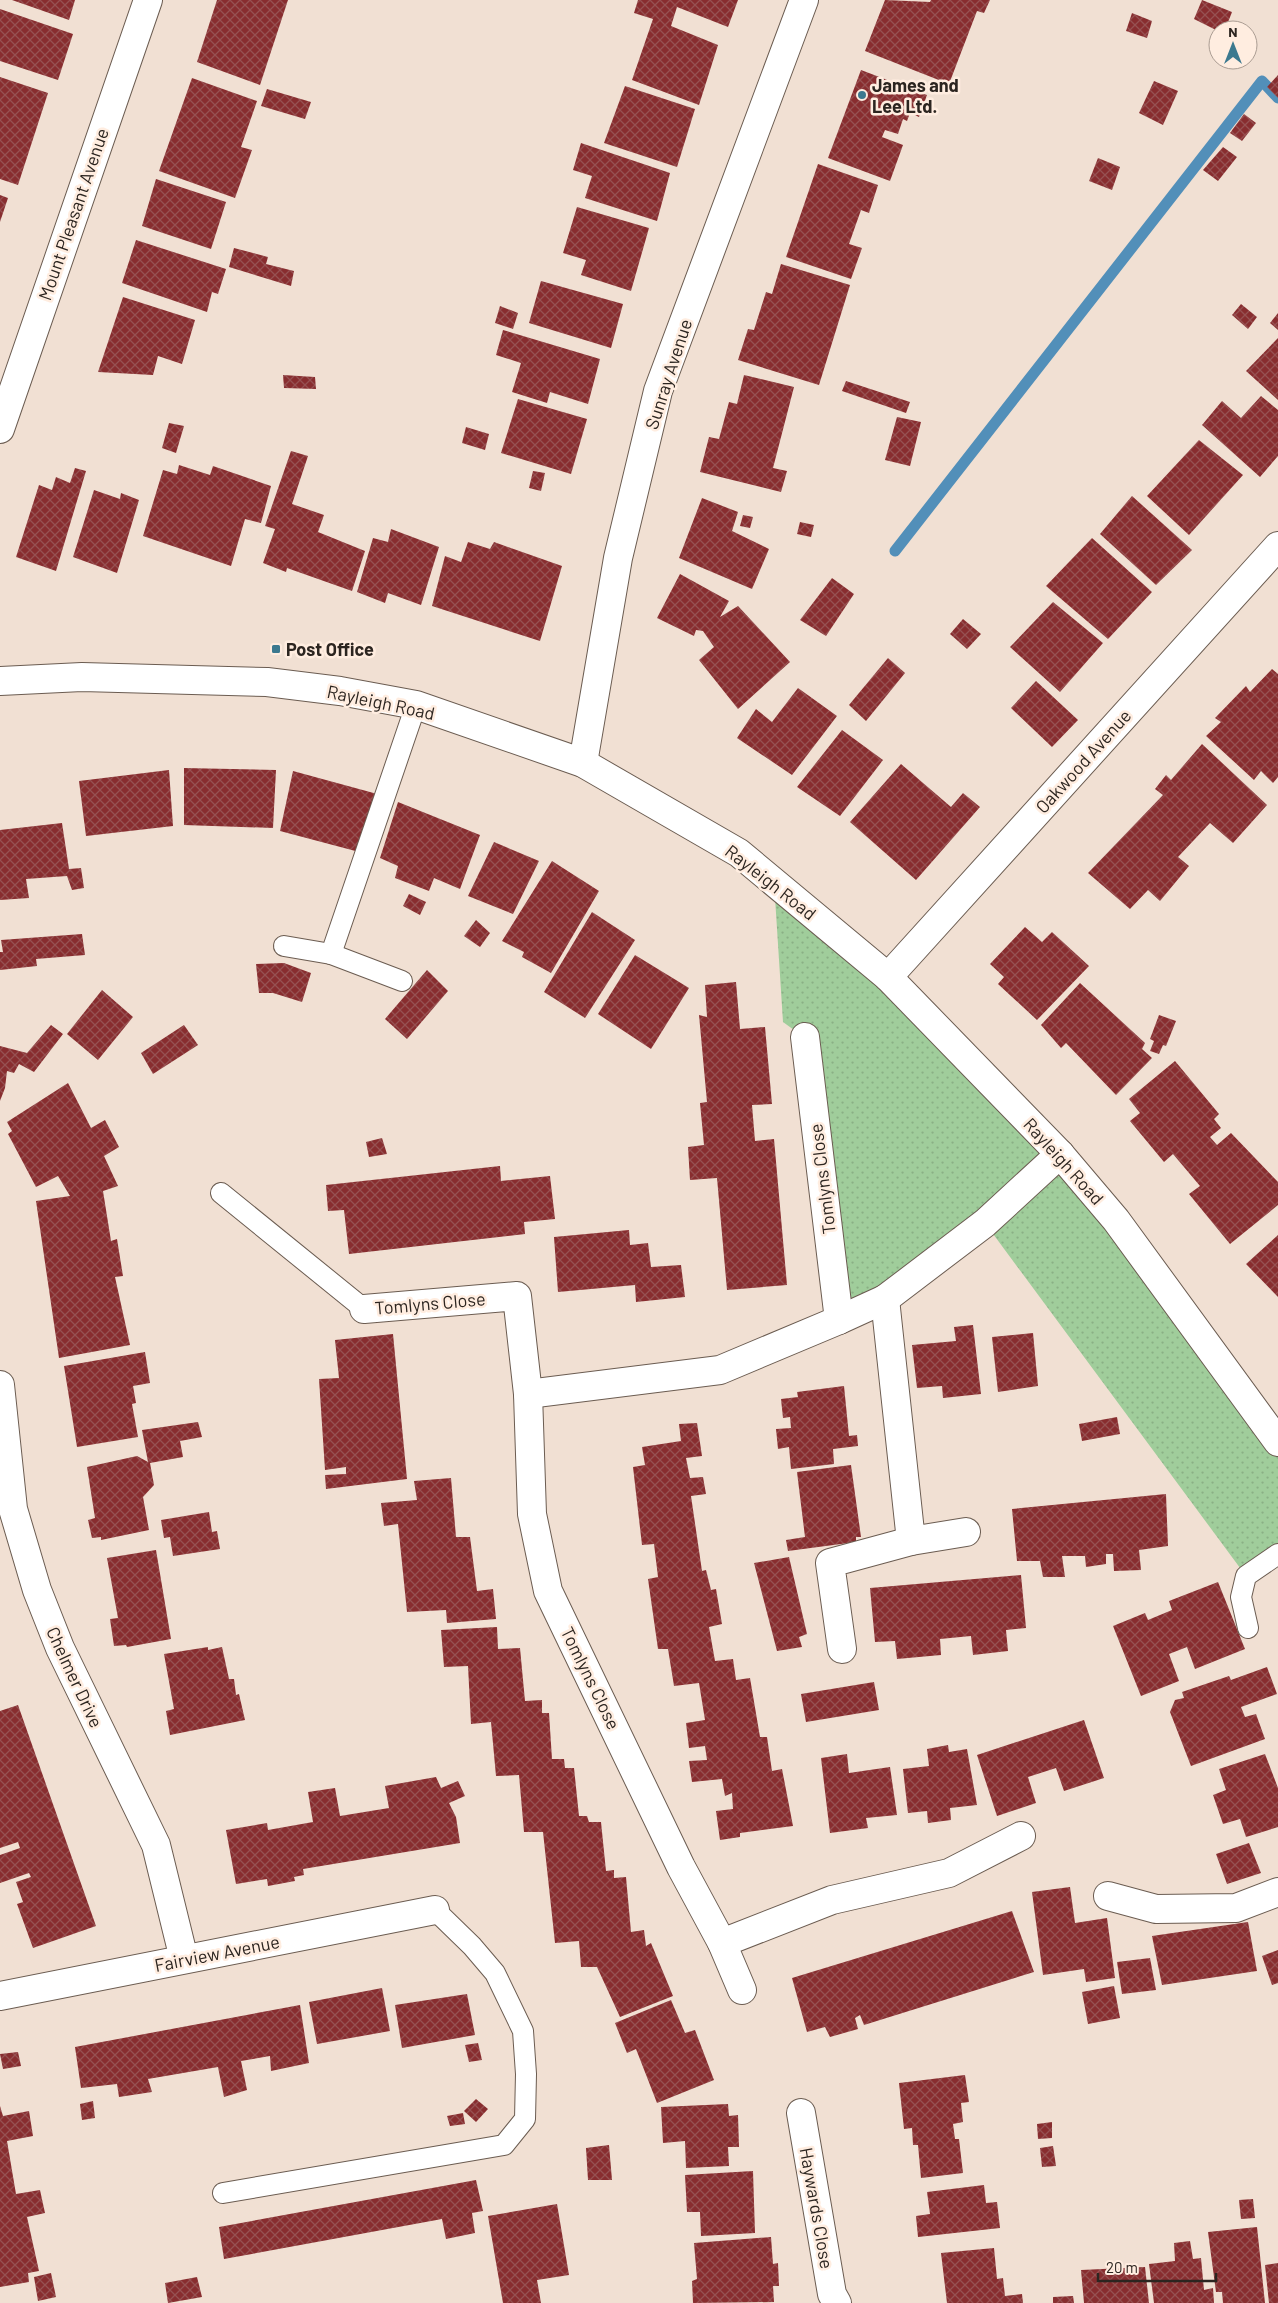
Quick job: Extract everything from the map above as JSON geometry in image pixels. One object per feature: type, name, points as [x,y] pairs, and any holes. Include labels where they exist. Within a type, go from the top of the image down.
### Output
[{"type":"street","name":"Mount Pleasant Avenue","points":[[0,429],[148,0]]},
{"type":"street","name":"Sunray Avenue","points":[[583,763],[618,558],[658,391],[804,0]]},
{"type":"street","name":"Oakwood Avenue","points":[[888,977],[1278,546]]},
{"type":"street","name":"Rayleigh Road","points":[[0,681],[82,677],[267,682],[340,691],[416,706],[583,763],[739,853],[888,977],[1060,1154],[1116,1220],[1278,1442]]},
{"type":"street","name":"Tomlyns Close","points":[[805,1038],[839,1320]]},
{"type":"street","points":[[528,1394],[720,1370],[839,1320],[885,1299],[985,1223],[1060,1154]]},
{"type":"street","name":"Tomlyns Close","points":[[364,1309],[517,1296],[528,1394],[532,1514],[548,1591],[681,1867],[722,1943],[742,1990]]},
{"type":"street","points":[[885,1299],[911,1541]]},
{"type":"street","name":"Chelmer Drive","points":[[0,1385],[7,1510],[60,1648],[156,1845],[184,1959]]},
{"type":"street","points":[[842,1648],[830,1563],[911,1541],[966,1532]]},
{"type":"street","points":[[722,1943],[832,1900],[949,1873],[1021,1836]]},
{"type":"street","points":[[1108,1896],[1156,1909],[1236,1908],[1278,1892]]},
{"type":"street","name":"Fairview Avenue","points":[[0,1996],[434,1910]]},
{"type":"street","name":"Haywards Close","points":[[801,2112],[832,2294],[837,2303]]},
{"type":"lane","points":[[331,954],[416,706]]},
{"type":"lane","points":[[284,946],[331,954],[402,981]]},
{"type":"lane","points":[[221,1193],[364,1309]]},
{"type":"lane","points":[[1248,1628],[1241,1597],[1246,1576],[1278,1554]]},
{"type":"lane","points":[[223,2193],[504,2145],[525,2119],[526,2074],[523,2032],[495,1973],[472,1946],[434,1910]]},
{"type":"green space","points":[[774,882],[1060,1154],[1278,1442],[1278,1554],[1246,1576],[985,1223],[839,1320],[805,1038],[783,1022]]},
{"type":"building","points":[[12,0],[75,0],[69,20]]},
{"type":"building","points":[[217,0],[288,0],[260,85],[197,62]]},
{"type":"building","points":[[638,0],[738,0],[728,27],[677,7],[671,26],[718,45],[699,105],[632,80],[653,19],[634,13]]},
{"type":"building","points":[[885,0],[930,2],[931,0],[990,0],[984,13],[977,11],[949,84],[865,51]]},
{"type":"building","points":[[1202,0],[1232,12],[1229,20],[1208,20],[1208,26],[1194,19]]},
{"type":"building","points":[[0,9],[73,34],[58,80],[0,61]]},
{"type":"building","points":[[1132,13],[1152,21],[1147,38],[1126,31]]},
{"type":"building","points":[[861,70],[927,95],[919,117],[910,113],[907,121],[903,119],[898,134],[885,130],[882,137],[903,145],[890,181],[828,158]]},
{"type":"building","points":[[1278,75],[1278,98],[1267,87]]},
{"type":"building","points":[[0,77],[48,93],[18,185],[0,179]]},
{"type":"building","points":[[192,78],[257,101],[241,147],[252,150],[235,198],[159,171]]},
{"type":"building","points":[[1154,81],[1178,91],[1163,125],[1139,113]]},
{"type":"building","points":[[625,86],[695,109],[677,167],[604,143]]},
{"type":"building","points":[[267,89],[311,102],[305,119],[261,106]]},
{"type":"building","points":[[1244,114],[1256,123],[1242,141],[1230,133]]},
{"type":"building","points":[[581,143],[670,173],[657,221],[585,198],[592,176],[573,170]]},
{"type":"building","points":[[1223,147],[1237,157],[1218,181],[1203,170]]},
{"type":"building","points":[[1098,158],[1120,167],[1112,190],[1089,181]]},
{"type":"building","points":[[818,164],[878,185],[869,213],[861,210],[849,244],[862,248],[851,279],[786,257]]},
{"type":"building","points":[[156,179],[226,202],[211,249],[142,226]]},
{"type":"building","points":[[0,195],[8,198],[0,222]]},
{"type":"building","points":[[577,207],[649,228],[631,291],[581,275],[586,260],[563,253]]},
{"type":"building","points":[[136,240],[226,269],[218,294],[212,292],[207,312],[122,283]]},
{"type":"building","points":[[234,248],[268,257],[266,264],[294,271],[291,286],[229,267]]},
{"type":"building","points":[[781,264],[850,285],[819,385],[738,360],[748,329],[754,330],[766,292],[772,294]]},
{"type":"building","points":[[541,281],[623,304],[611,348],[529,323]]},
{"type":"building","points":[[123,297],[195,320],[182,364],[158,356],[153,375],[98,372]]},
{"type":"building","points":[[1241,304],[1257,317],[1248,329],[1232,315]]},
{"type":"building","points":[[500,306],[518,313],[513,329],[495,323]]},
{"type":"building","points":[[1278,313],[1278,330],[1270,323]]},
{"type":"building","points":[[503,330],[600,359],[588,404],[550,392],[547,403],[512,392],[521,363],[496,355]]},
{"type":"building","points":[[1278,338],[1278,400],[1246,371]]},
{"type":"building","points":[[283,375],[315,377],[316,389],[284,388]]},
{"type":"building","points":[[744,375],[794,387],[773,468],[787,471],[781,492],[700,472],[709,437],[719,439],[729,402],[737,404]]},
{"type":"building","points":[[846,381],[910,402],[906,413],[842,391]]},
{"type":"building","points":[[1261,396],[1278,410],[1278,456],[1260,477],[1202,425],[1222,401],[1241,418]]},
{"type":"building","points":[[518,399],[587,419],[571,474],[501,453]]},
{"type":"building","points":[[897,417],[921,422],[910,466],[885,460]]},
{"type":"building","points":[[169,423],[184,426],[176,453],[162,448]]},
{"type":"building","points":[[466,427],[489,434],[485,450],[462,443]]},
{"type":"building","points":[[1199,440],[1243,475],[1189,535],[1147,496]]},
{"type":"building","points":[[291,451],[308,456],[292,504],[324,515],[318,532],[365,551],[352,591],[287,568],[286,572],[263,563],[275,529],[265,526]]},
{"type":"building","points":[[179,465],[210,475],[213,466],[271,486],[261,523],[245,519],[231,566],[143,536],[163,470],[177,474]]},
{"type":"building","points":[[75,468],[86,471],[56,571],[16,557],[39,485],[52,490],[56,477],[70,483]]},
{"type":"building","points":[[533,471],[545,473],[541,491],[529,488]]},
{"type":"building","points":[[94,490],[120,499],[121,493],[139,500],[117,573],[73,557]]},
{"type":"building","points":[[1132,496],[1192,550],[1156,585],[1100,534]]},
{"type":"building","points":[[702,498],[738,512],[732,531],[769,549],[752,589],[679,558]]},
{"type":"building","points":[[743,515],[753,517],[750,528],[740,526]]},
{"type":"building","points":[[800,522],[814,525],[811,537],[797,534]]},
{"type":"building","points":[[391,529],[439,547],[421,605],[388,593],[385,603],[357,592],[373,538],[388,542]]},
{"type":"building","points":[[1092,538],[1152,592],[1108,639],[1046,586]]},
{"type":"building","points":[[468,542],[490,549],[494,542],[562,566],[540,641],[432,606],[445,556],[461,562]]},
{"type":"building","points":[[680,574],[729,601],[720,617],[738,606],[790,662],[738,709],[699,660],[714,647],[703,631],[696,630],[694,636],[657,618]]},
{"type":"building","points":[[832,578],[854,594],[826,636],[800,620]]},
{"type":"building","points":[[1053,602],[1103,643],[1060,692],[1010,647]]},
{"type":"building","points":[[963,619],[981,634],[967,649],[950,634]]},
{"type":"building","points":[[888,658],[905,673],[866,721],[849,705]]},
{"type":"building","points":[[1272,669],[1278,674],[1278,777],[1273,783],[1261,771],[1254,780],[1206,736],[1221,722],[1215,718],[1246,686],[1250,692]]},
{"type":"building","points":[[1036,681],[1078,720],[1052,747],[1011,708]]},
{"type":"building","points":[[798,688],[837,716],[792,775],[737,738],[756,709],[772,722]]},
{"type":"building","points":[[842,730],[883,760],[840,816],[797,787]]},
{"type":"building","points":[[1202,744],[1267,805],[1233,843],[1210,823],[1178,857],[1189,866],[1160,901],[1148,890],[1130,909],[1088,873],[1163,795],[1155,789],[1166,775],[1171,780]]},
{"type":"building","points":[[901,764],[951,807],[963,793],[980,807],[916,880],[850,822]]},
{"type":"building","points":[[184,768],[276,770],[273,828],[184,825]]},
{"type":"building","points":[[169,770],[173,826],[86,836],[79,781]]},
{"type":"building","points":[[293,771],[381,795],[363,853],[280,831]]},
{"type":"building","points":[[398,802],[480,835],[460,889],[434,878],[429,891],[395,878],[398,866],[380,858]]},
{"type":"building","points":[[62,823],[69,869],[81,868],[84,888],[72,890],[67,876],[26,879],[29,898],[0,900],[0,830]]},
{"type":"building","points":[[494,842],[539,861],[513,914],[468,896]]},
{"type":"building","points":[[552,861],[599,891],[551,973],[522,957],[524,952],[502,941]]},
{"type":"building","points":[[409,894],[426,902],[420,915],[403,906]]},
{"type":"building","points":[[592,912],[635,940],[585,1018],[544,992]]},
{"type":"building","points":[[476,920],[490,933],[480,947],[464,936]]},
{"type":"building","points":[[1025,927],[1042,942],[1052,932],[1089,966],[1037,1020],[998,984],[1004,977],[990,964]]},
{"type":"building","points":[[82,934],[85,955],[36,959],[37,966],[0,970],[0,952],[3,952],[1,940]]},
{"type":"building","points":[[635,955],[689,988],[651,1049],[598,1014]]},
{"type":"building","points":[[284,963],[311,973],[302,1002],[273,993],[259,993],[256,964]]},
{"type":"building","points":[[427,970],[448,991],[407,1039],[385,1019]]},
{"type":"building","points":[[736,982],[740,1029],[765,1027],[772,1104],[752,1105],[755,1141],[774,1139],[787,1285],[727,1290],[717,1178],[690,1180],[688,1147],[704,1145],[700,1103],[707,1102],[699,1015],[707,1017],[705,985]]},
{"type":"building","points":[[1080,983],[1145,1043],[1142,1049],[1152,1058],[1116,1095],[1066,1043],[1061,1048],[1041,1025]]},
{"type":"building","points":[[102,990],[133,1017],[98,1060],[67,1034]]},
{"type":"building","points":[[1159,1015],[1176,1021],[1166,1046],[1163,1045],[1159,1054],[1150,1051],[1154,1041],[1150,1039]]},
{"type":"building","points":[[51,1025],[63,1034],[34,1072],[19,1064],[14,1073],[7,1071],[5,1088],[0,1101],[0,1046],[27,1053]]},
{"type":"building","points":[[184,1025],[198,1045],[153,1074],[141,1053]]},
{"type":"building","points":[[1175,1061],[1219,1114],[1214,1119],[1221,1128],[1210,1137],[1217,1145],[1231,1133],[1278,1182],[1278,1205],[1230,1244],[1189,1194],[1200,1186],[1173,1154],[1164,1162],[1130,1121],[1140,1113],[1129,1099]]},
{"type":"building","points":[[68,1083],[91,1128],[105,1120],[119,1147],[104,1156],[118,1186],[103,1191],[111,1241],[117,1239],[123,1276],[115,1277],[130,1345],[59,1358],[36,1201],[70,1196],[58,1176],[36,1187],[8,1134],[12,1131],[7,1122]]},
{"type":"building","points":[[382,1138],[387,1154],[369,1157],[366,1142]]},
{"type":"building","points":[[500,1166],[501,1181],[550,1176],[555,1219],[524,1222],[525,1234],[349,1254],[344,1210],[328,1211],[326,1185]]},
{"type":"building","points":[[629,1230],[630,1245],[648,1243],[651,1267],[681,1265],[685,1297],[636,1302],[635,1285],[558,1292],[554,1237]]},
{"type":"building","points":[[1278,1235],[1278,1297],[1246,1264]]},
{"type":"building","points":[[973,1325],[981,1394],[943,1398],[942,1386],[917,1388],[912,1345],[956,1341],[954,1327]]},
{"type":"building","points":[[1033,1333],[1038,1386],[998,1392],[992,1337]]},
{"type":"building","points":[[393,1334],[407,1479],[326,1489],[325,1475],[346,1474],[346,1467],[325,1470],[319,1379],[339,1378],[335,1340]]},
{"type":"building","points":[[145,1352],[150,1383],[133,1386],[136,1403],[132,1404],[138,1437],[77,1447],[64,1366]]},
{"type":"building","points":[[844,1386],[849,1436],[857,1435],[858,1446],[833,1449],[834,1464],[791,1469],[789,1447],[778,1449],[776,1429],[791,1428],[790,1417],[783,1418],[781,1399],[798,1397],[797,1392]]},
{"type":"building","points":[[1117,1417],[1120,1434],[1082,1441],[1079,1424]]},
{"type":"building","points":[[198,1422],[202,1437],[180,1441],[183,1457],[150,1463],[154,1485],[143,1497],[149,1530],[101,1540],[101,1537],[92,1538],[88,1520],[95,1518],[87,1467],[137,1456],[148,1462],[142,1430]]},
{"type":"building","points":[[697,1423],[702,1456],[686,1458],[690,1478],[703,1477],[706,1494],[691,1496],[702,1571],[706,1570],[711,1590],[716,1589],[722,1624],[709,1627],[715,1661],[733,1659],[736,1680],[750,1678],[760,1737],[767,1737],[772,1771],[782,1769],[793,1826],[740,1833],[740,1837],[720,1840],[716,1811],[733,1809],[732,1793],[725,1796],[722,1779],[692,1782],[689,1761],[707,1760],[705,1746],[689,1748],[686,1723],[705,1720],[699,1683],[674,1686],[668,1649],[658,1649],[648,1579],[658,1577],[654,1544],[642,1545],[633,1467],[645,1465],[642,1447],[681,1441],[679,1424]]},
{"type":"building","points":[[851,1465],[861,1537],[856,1537],[856,1542],[788,1551],[786,1540],[805,1537],[797,1472]]},
{"type":"building","points":[[451,1478],[456,1537],[470,1537],[477,1591],[493,1589],[496,1619],[447,1623],[446,1610],[407,1612],[398,1524],[384,1526],[381,1503],[417,1500],[414,1481]]},
{"type":"building","points":[[1166,1494],[1168,1546],[1139,1550],[1141,1570],[1114,1571],[1113,1554],[1106,1554],[1106,1564],[1086,1567],[1085,1556],[1062,1556],[1065,1577],[1043,1577],[1040,1561],[1017,1561],[1012,1509]]},
{"type":"building","points":[[209,1512],[212,1532],[217,1531],[220,1549],[173,1556],[170,1537],[164,1538],[161,1520]]},
{"type":"building","points":[[156,1550],[171,1639],[127,1647],[126,1645],[114,1646],[110,1619],[118,1618],[107,1558]]},
{"type":"building","points":[[789,1557],[807,1634],[799,1637],[802,1647],[777,1651],[754,1563]]},
{"type":"building","points":[[1021,1575],[1026,1628],[1006,1630],[1008,1651],[973,1655],[971,1636],[940,1639],[941,1655],[897,1659],[895,1641],[875,1642],[870,1588]]},
{"type":"building","points":[[1218,1582],[1245,1649],[1195,1669],[1187,1647],[1169,1654],[1179,1681],[1141,1696],[1113,1626],[1145,1613],[1148,1620],[1172,1610],[1169,1601]]},
{"type":"building","points":[[497,1627],[498,1649],[520,1648],[525,1701],[542,1700],[542,1713],[549,1713],[552,1759],[564,1759],[565,1768],[574,1768],[579,1816],[587,1816],[589,1822],[601,1822],[606,1871],[614,1870],[614,1878],[626,1877],[631,1932],[644,1930],[646,1946],[651,1943],[673,1996],[620,2017],[597,1967],[581,1967],[579,1941],[555,1943],[543,1832],[524,1832],[519,1775],[496,1776],[491,1722],[471,1724],[468,1666],[444,1667],[441,1630]]},
{"type":"building","points":[[208,1647],[208,1650],[222,1647],[229,1679],[234,1679],[236,1695],[239,1694],[245,1720],[170,1735],[166,1711],[174,1709],[164,1654]]},
{"type":"building","points":[[1267,1667],[1277,1694],[1241,1707],[1245,1717],[1256,1714],[1265,1739],[1191,1766],[1170,1712],[1175,1700],[1184,1698],[1182,1692],[1229,1676],[1231,1680]]},
{"type":"building","points":[[874,1682],[879,1710],[806,1722],[801,1694]]},
{"type":"building","points":[[18,1705],[96,1926],[33,1948],[17,1904],[23,1902],[16,1882],[31,1877],[29,1873],[0,1883],[0,1855],[20,1848],[18,1842],[0,1848],[0,1711]]},
{"type":"building","points":[[1084,1720],[1104,1778],[1064,1791],[1056,1768],[1028,1777],[1036,1803],[997,1816],[977,1755]]},
{"type":"building","points":[[948,1745],[949,1752],[967,1749],[977,1805],[950,1808],[951,1820],[928,1823],[927,1811],[908,1813],[903,1769],[929,1766],[927,1749]]},
{"type":"building","points":[[847,1754],[849,1773],[890,1767],[897,1815],[866,1818],[868,1828],[830,1833],[821,1758]]},
{"type":"building","points":[[1265,1754],[1278,1788],[1278,1827],[1246,1837],[1240,1819],[1223,1824],[1213,1795],[1226,1790],[1219,1769]]},
{"type":"building","points":[[436,1777],[441,1788],[458,1781],[465,1796],[449,1803],[456,1817],[460,1843],[303,1869],[304,1875],[294,1877],[295,1881],[268,1886],[267,1879],[236,1884],[226,1830],[267,1823],[268,1830],[313,1822],[308,1792],[335,1788],[340,1816],[389,1808],[385,1786]]},
{"type":"building","points":[[1249,1843],[1261,1873],[1227,1884],[1216,1854]]},
{"type":"building","points":[[1070,1887],[1075,1923],[1107,1918],[1115,1978],[1086,1982],[1084,1969],[1043,1975],[1032,1892]]},
{"type":"building","points":[[1012,1911],[1034,1972],[864,2025],[860,2015],[855,2018],[858,2029],[830,2037],[825,2027],[807,2032],[792,1978]]},
{"type":"building","points":[[1248,1922],[1257,1971],[1162,1985],[1152,1936]]},
{"type":"building","points":[[1278,1950],[1278,1983],[1272,1985],[1262,1956]]},
{"type":"building","points":[[1150,1958],[1156,1990],[1122,1994],[1117,1962]]},
{"type":"building","points":[[1114,1986],[1120,2018],[1088,2024],[1082,1992]]},
{"type":"building","points":[[382,1988],[390,2031],[317,2044],[309,2002]]},
{"type":"building","points":[[467,1994],[475,2035],[402,2048],[395,2005]]},
{"type":"building","points":[[671,2000],[685,2033],[695,2030],[714,2080],[657,2103],[636,2049],[627,2053],[615,2023]]},
{"type":"building","points":[[300,2005],[309,2063],[271,2071],[270,2056],[241,2061],[247,2090],[224,2097],[218,2067],[148,2079],[152,2092],[119,2097],[117,2084],[81,2088],[75,2047]]},
{"type":"building","points":[[478,2043],[482,2060],[469,2062],[465,2045]]},
{"type":"building","points":[[18,2052],[21,2066],[3,2069],[0,2054]]},
{"type":"building","points":[[965,2075],[969,2102],[961,2103],[963,2122],[953,2124],[955,2139],[959,2139],[963,2173],[921,2178],[918,2145],[913,2145],[912,2128],[904,2129],[899,2083]]},
{"type":"building","points":[[476,2099],[488,2109],[476,2122],[464,2111]]},
{"type":"building","points":[[93,2101],[95,2118],[82,2120],[80,2104]]},
{"type":"building","points":[[728,2104],[729,2116],[738,2115],[739,2147],[728,2147],[729,2166],[686,2168],[685,2141],[663,2143],[661,2107]]},
{"type":"building","points":[[0,2106],[3,2116],[29,2111],[33,2136],[7,2141],[16,2194],[40,2190],[45,2213],[27,2217],[39,2271],[28,2273],[29,2282],[0,2287]]},
{"type":"building","points":[[463,2113],[465,2124],[450,2126],[447,2116]]},
{"type":"building","points":[[1052,2122],[1052,2138],[1038,2139],[1037,2124]]},
{"type":"building","points":[[609,2145],[612,2180],[588,2180],[586,2148]]},
{"type":"building","points":[[1053,2146],[1056,2166],[1042,2167],[1040,2148]]},
{"type":"building","points":[[753,2171],[755,2233],[701,2236],[700,2212],[687,2212],[685,2175]]},
{"type":"building","points":[[476,2180],[483,2211],[472,2213],[475,2233],[446,2239],[442,2219],[224,2259],[219,2227]]},
{"type":"building","points":[[984,2185],[986,2203],[997,2202],[1000,2228],[918,2237],[916,2216],[930,2214],[927,2192]]},
{"type":"building","points":[[1253,2199],[1255,2218],[1241,2219],[1239,2200]]},
{"type":"building","points":[[557,2204],[569,2275],[537,2280],[541,2303],[503,2303],[488,2216]]},
{"type":"building","points":[[1257,2227],[1265,2303],[1223,2303],[1222,2292],[1216,2292],[1208,2232]]},
{"type":"building","points":[[771,2237],[773,2264],[778,2263],[779,2286],[773,2286],[774,2302],[693,2303],[692,2281],[697,2279],[694,2243]]},
{"type":"building","points":[[1190,2241],[1193,2259],[1201,2258],[1204,2290],[1213,2288],[1214,2303],[1154,2303],[1149,2264],[1175,2261],[1174,2243]]},
{"type":"building","points":[[994,2248],[997,2279],[1003,2278],[1005,2296],[1022,2294],[1023,2303],[947,2303],[941,2253]]},
{"type":"building","points":[[1278,2263],[1278,2303],[1269,2303],[1265,2265]]},
{"type":"building","points":[[1145,2267],[1149,2303],[1084,2303],[1081,2270]]},
{"type":"building","points":[[51,2273],[56,2297],[38,2301],[34,2277]]},
{"type":"building","points":[[197,2277],[202,2297],[168,2303],[165,2283]]},
{"type":"building","points":[[1073,2296],[1074,2303],[1053,2303],[1053,2297]]},
{"type":"waterway","points":[[895,551],[1262,81],[1278,98]]},
{"type":"place","name":"James and Lee Ltd.","points":[[862,95]]},
{"type":"place","name":"Post Office","points":[[276,649]]}]
